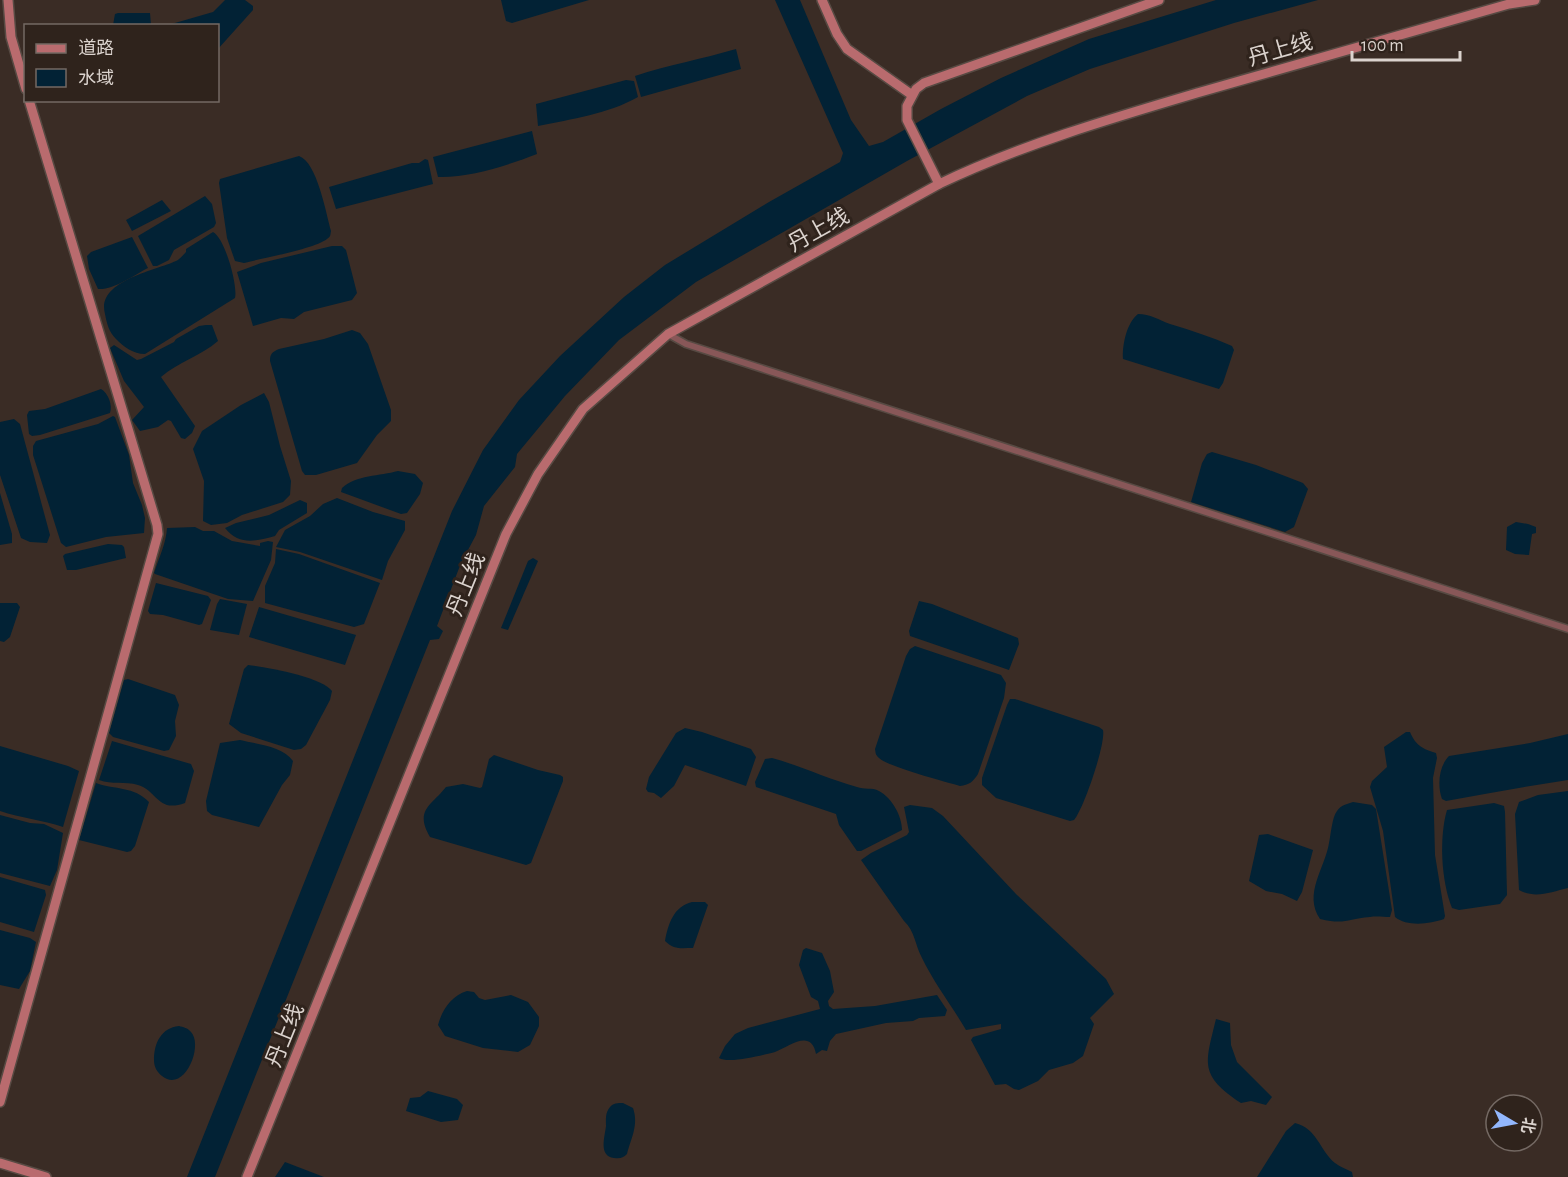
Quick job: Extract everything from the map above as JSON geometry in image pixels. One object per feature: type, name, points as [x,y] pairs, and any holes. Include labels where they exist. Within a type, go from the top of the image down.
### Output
[{"type":"main road","points":[[8,0],[11,37],[24,82]]},
{"type":"main road","points":[[822,0],[837,34],[847,49],[912,95]]},
{"type":"main road","points":[[939,184],[909,123],[907,106],[912,95],[924,83],[1159,0]]},
{"type":"main road","name":"丹上线","points":[[247,1177],[506,534],[538,474],[583,409],[668,334],[939,184],[1016,150],[1151,107],[1486,10],[1535,0]]},
{"type":"main road","points":[[0,1102],[158,534],[30,102]]},
{"type":"main road","points":[[0,1163],[46,1177]]},
{"type":"street","points":[[668,334],[686,344],[1568,629]]},
{"type":"water","points":[[225,0],[245,0],[253,6],[253,10],[219,48],[219,24],[171,24],[213,12]]},
{"type":"water","points":[[501,0],[589,0],[512,23],[506,21]]},
{"type":"water","points":[[775,0],[800,0],[851,120],[869,146],[883,142],[1001,78],[1089,39],[1216,0],[1318,0],[1234,23],[1090,69],[1027,96],[907,161],[696,282],[619,340],[565,396],[517,454],[515,467],[484,506],[476,535],[461,563],[437,626],[443,631],[439,639],[430,640],[215,1177],[187,1177],[452,511],[483,450],[519,400],[560,356],[624,297],[665,265],[840,162],[843,153]]},
{"type":"water","points":[[150,13],[151,24],[113,24],[115,14]]},
{"type":"water","points":[[736,49],[741,69],[641,97],[635,76]]},
{"type":"water","points":[[626,80],[634,81],[638,97],[602,112],[538,126],[536,104]]},
{"type":"water","points":[[532,131],[537,154],[476,173],[438,177],[433,157]]},
{"type":"water","points":[[299,156],[305,160],[316,178],[331,231],[330,236],[320,243],[288,253],[244,263],[235,261],[227,238],[220,179]]},
{"type":"water","points":[[425,159],[428,160],[433,184],[336,209],[329,187],[412,163],[419,163]]},
{"type":"water","points":[[205,196],[212,204],[216,223],[214,227],[174,250],[169,260],[153,266],[138,236]]},
{"type":"water","points":[[162,200],[171,211],[132,231],[126,220]]},
{"type":"water","points":[[213,232],[222,243],[230,263],[235,283],[235,298],[145,354],[122,345],[112,334],[105,314],[105,303],[109,293],[118,285],[141,273],[177,260],[186,252],[186,249]]},
{"type":"water","points":[[132,237],[148,268],[117,285],[98,289],[89,269],[87,256],[91,252]]},
{"type":"water","points":[[332,246],[342,246],[346,250],[357,293],[352,300],[304,312],[294,319],[281,318],[253,326],[237,272],[261,263]]},
{"type":"water","points":[[1138,314],[1150,316],[1232,346],[1234,350],[1219,389],[1123,359],[1126,334],[1131,322]]},
{"type":"water","points":[[212,325],[218,341],[161,377],[195,426],[192,433],[185,439],[181,438],[171,421],[168,420],[158,427],[140,431],[132,420],[144,407],[124,381],[110,348],[114,345],[137,360],[174,342],[199,326]]},
{"type":"water","points":[[352,330],[360,333],[368,344],[391,410],[391,421],[377,435],[357,463],[316,475],[305,475],[270,357],[279,349]]},
{"type":"water","points":[[101,389],[109,400],[110,413],[40,435],[29,434],[27,415],[29,411],[45,409]]},
{"type":"water","points":[[264,393],[269,402],[291,481],[290,495],[283,502],[242,515],[227,523],[211,525],[203,521],[204,481],[193,449],[202,431]]},
{"type":"water","points":[[113,416],[129,455],[133,483],[145,518],[144,533],[106,537],[66,547],[61,543],[33,455],[33,446],[36,441],[98,424]]},
{"type":"water","points":[[14,419],[20,424],[50,535],[47,543],[30,542],[21,538],[0,475],[0,422]]},
{"type":"water","points":[[1212,452],[1256,465],[1303,483],[1308,489],[1294,527],[1285,532],[1191,502],[1202,463],[1207,454]]},
{"type":"water","points":[[398,471],[415,474],[423,483],[420,494],[407,513],[401,514],[341,492],[342,488],[354,481]]},
{"type":"water","points":[[0,493],[12,534],[12,543],[0,545]]},
{"type":"water","points":[[337,498],[405,521],[405,530],[388,561],[382,580],[300,552],[276,547],[285,530],[310,516],[323,504]]},
{"type":"water","points":[[300,500],[307,503],[307,513],[279,530],[275,536],[249,541],[242,540],[230,534],[225,528],[269,515]]},
{"type":"water","points":[[1516,522],[1536,527],[1536,533],[1532,534],[1529,555],[1515,554],[1506,550],[1507,527]]},
{"type":"water","points":[[195,527],[203,531],[214,531],[232,541],[260,546],[260,543],[273,542],[271,560],[253,601],[228,599],[154,573],[164,545],[167,528]]},
{"type":"water","points":[[108,544],[122,545],[126,558],[67,570],[63,556],[65,554]]},
{"type":"water","points":[[276,549],[299,554],[380,583],[364,624],[354,627],[265,603],[265,586],[275,563]]},
{"type":"water","points":[[533,558],[538,561],[508,630],[501,628],[528,561]]},
{"type":"water","points":[[156,583],[208,596],[211,600],[202,624],[150,614],[148,611]]},
{"type":"water","points":[[220,599],[247,604],[239,635],[210,630]]},
{"type":"water","points":[[919,601],[1018,638],[1019,644],[1009,670],[910,636],[909,631]]},
{"type":"water","points":[[0,603],[17,603],[20,607],[10,637],[4,642],[0,641]]},
{"type":"water","points":[[259,607],[356,635],[345,665],[249,637]]},
{"type":"water","points":[[915,646],[1001,675],[1006,683],[1004,698],[978,774],[966,785],[960,786],[905,769],[885,762],[876,754],[875,749],[906,656]]},
{"type":"water","points":[[248,665],[306,677],[332,691],[330,700],[306,745],[301,749],[294,750],[241,733],[229,724],[244,669]]},
{"type":"water","points":[[128,679],[175,695],[179,705],[175,721],[176,736],[169,750],[164,751],[113,737],[109,733],[124,680]]},
{"type":"water","points":[[1010,699],[1103,730],[1101,749],[1093,777],[1074,820],[1070,821],[996,798],[982,785],[982,778]]},
{"type":"water","points":[[685,728],[751,749],[756,757],[746,786],[685,765],[674,786],[661,798],[648,792],[646,789],[649,777],[676,733]]},
{"type":"water","points":[[1406,732],[1410,732],[1420,746],[1436,753],[1437,758],[1433,778],[1435,855],[1445,916],[1444,919],[1426,923],[1406,922],[1395,917],[1383,831],[1370,787],[1372,781],[1387,767],[1384,747]]},
{"type":"water","points":[[1568,734],[1568,780],[1446,801],[1442,799],[1440,776],[1449,756],[1530,743]]},
{"type":"water","points":[[240,740],[276,749],[293,761],[290,775],[259,827],[212,815],[207,811],[206,801],[220,743]]},
{"type":"water","points":[[112,741],[191,764],[194,771],[185,803],[169,805],[138,785],[99,780]]},
{"type":"water","points":[[0,746],[79,771],[63,827],[0,811]]},
{"type":"water","points":[[494,755],[563,777],[531,863],[526,865],[430,837],[426,828],[424,814],[446,787],[463,784],[482,787],[489,759]]},
{"type":"water","points":[[772,758],[846,784],[879,791],[895,808],[902,830],[857,851],[839,825],[836,814],[756,787],[755,782],[765,759]]},
{"type":"water","points":[[96,783],[137,793],[149,802],[135,846],[131,851],[127,852],[79,840]]},
{"type":"water","points":[[1568,791],[1568,888],[1549,893],[1525,893],[1519,890],[1515,814],[1519,802],[1538,795]]},
{"type":"water","points":[[1353,802],[1372,805],[1376,809],[1392,910],[1390,917],[1372,917],[1341,922],[1328,921],[1320,919],[1315,910],[1314,891],[1327,852],[1334,817],[1340,807]]},
{"type":"water","points":[[1494,803],[1504,806],[1505,812],[1507,895],[1500,904],[1459,910],[1452,908],[1445,885],[1442,859],[1444,821],[1447,810]]},
{"type":"water","points":[[910,805],[932,808],[943,816],[1016,894],[1106,979],[1114,994],[1090,1018],[1094,1024],[1083,1056],[1073,1063],[1049,1070],[1038,1081],[1019,1090],[1006,1084],[995,1085],[971,1040],[973,1037],[1001,1029],[1001,1024],[966,1030],[927,967],[910,929],[861,860],[907,835],[909,832],[904,807]]},
{"type":"water","points":[[0,815],[30,823],[44,824],[63,833],[57,870],[50,886],[0,873]]},
{"type":"water","points":[[1268,834],[1313,850],[1302,892],[1297,901],[1282,894],[1266,891],[1249,881],[1259,835]]},
{"type":"water","points":[[0,877],[45,890],[46,895],[34,932],[0,922]]},
{"type":"water","points":[[692,902],[705,902],[708,905],[693,948],[671,946],[665,941],[670,922],[681,907]]},
{"type":"water","points":[[0,930],[30,938],[36,942],[30,971],[19,989],[0,985]]},
{"type":"water","points":[[806,948],[822,953],[830,971],[834,992],[828,1001],[829,1006],[833,1009],[875,1006],[937,995],[947,1010],[945,1016],[886,1023],[836,1034],[830,1041],[827,1051],[822,1050],[816,1054],[809,1042],[799,1041],[775,1052],[755,1057],[738,1060],[719,1058],[735,1034],[748,1028],[820,1009],[818,1001],[811,997],[799,965],[803,950]]},
{"type":"water","points":[[467,991],[474,992],[479,998],[485,1000],[511,995],[528,1002],[539,1017],[539,1026],[530,1045],[518,1052],[483,1048],[445,1036],[438,1025],[442,1014],[452,1000]]},
{"type":"water","points":[[1216,1019],[1230,1023],[1231,1045],[1237,1062],[1272,1097],[1266,1105],[1251,1101],[1241,1103],[1227,1093],[1212,1076],[1208,1058]]},
{"type":"water","points":[[179,1026],[191,1032],[195,1047],[190,1066],[184,1074],[178,1079],[170,1080],[157,1071],[154,1054],[157,1042],[163,1033]]},
{"type":"water","points":[[428,1091],[457,1099],[463,1105],[458,1120],[441,1122],[406,1111],[410,1098],[420,1097]]},
{"type":"water","points":[[623,1103],[633,1108],[635,1126],[627,1154],[621,1158],[614,1158],[606,1154],[604,1150],[606,1116],[611,1106]]},
{"type":"water","points":[[1295,1123],[1308,1130],[1330,1158],[1352,1172],[1353,1177],[1257,1177],[1286,1131]]},
{"type":"water","points":[[285,1162],[324,1177],[275,1177]]}]
